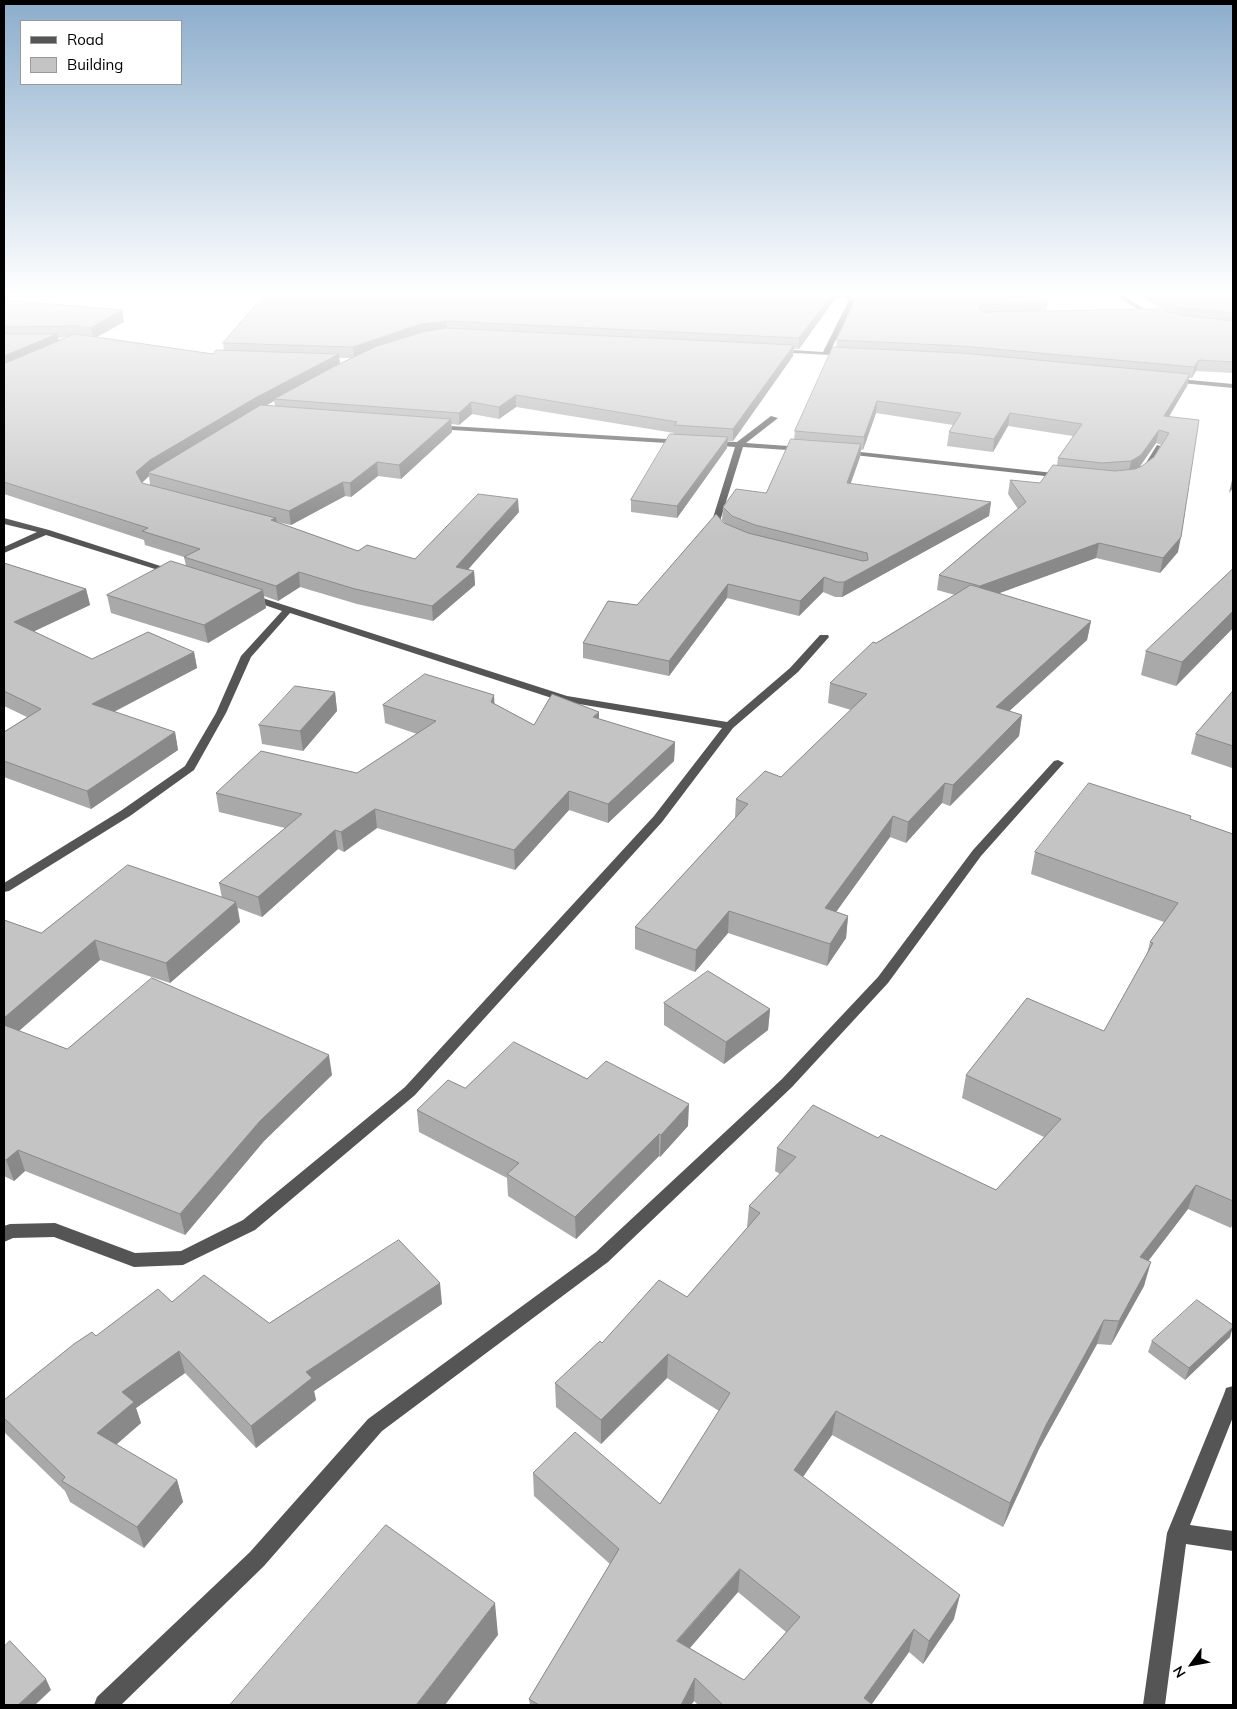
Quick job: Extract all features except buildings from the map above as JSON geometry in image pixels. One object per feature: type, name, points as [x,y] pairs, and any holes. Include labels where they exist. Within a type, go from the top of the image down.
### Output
[{"type":"street","points":[[1165,380],[1233,386]]},
{"type":"street","points":[[735,536],[727,533],[716,521],[740,444],[774,418]]},
{"type":"street","points":[[429,427],[691,442]]},
{"type":"street","points":[[701,442],[812,449]]},
{"type":"street","points":[[1138,476],[1144,472],[1160,447]]},
{"type":"street","points":[[840,452],[1070,477]]},
{"type":"street","points":[[4,521],[46,532],[182,575]]},
{"type":"street","points":[[4,550],[46,532]]},
{"type":"street","points":[[236,592],[565,698],[729,726]]},
{"type":"street","points":[[4,888],[126,813],[190,768],[221,713],[246,656],[289,609]]},
{"type":"street","points":[[4,1235],[10,1232],[55,1230],[134,1260],[183,1258],[249,1225],[410,1091],[658,819],[729,726],[794,670],[824,637]]},
{"type":"street","points":[[105,1705],[257,1559],[375,1425],[602,1256],[787,1083],[883,980],[977,853],[1058,762]]},
{"type":"street","points":[[1154,1705],[1177,1533],[1233,1394]]},
{"type":"street","points":[[1177,1533],[1233,1541]]}]
